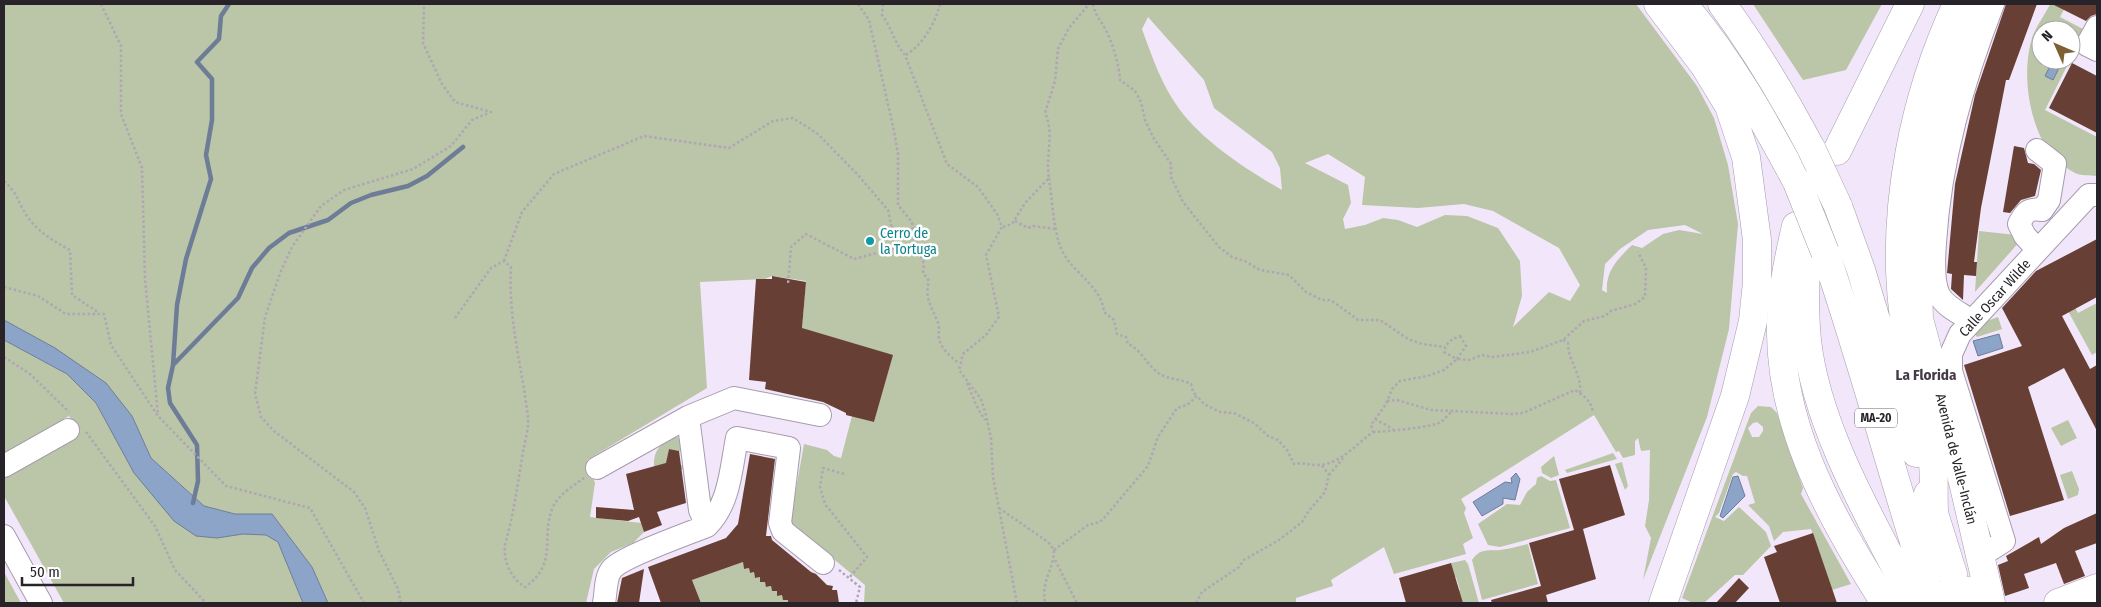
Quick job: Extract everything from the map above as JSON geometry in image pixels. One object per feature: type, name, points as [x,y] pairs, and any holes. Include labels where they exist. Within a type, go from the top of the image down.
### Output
[{"type":"main road","points":[[1658,4],[1704,65],[1729,106],[1746,157],[1757,240],[1757,282],[1753,321],[1735,396],[1663,603]]},
{"type":"main road","name":"MA-20","points":[[1684,4],[1728,64],[1767,127],[1797,182],[1816,252],[1850,326],[1889,465],[1901,597]]},
{"type":"main road","name":"MA-20","points":[[1722,4],[1748,40],[1784,98],[1826,146],[1838,206],[1861,270],[1953,574]]},
{"type":"main road","points":[[1826,146],[1904,4]]},
{"type":"main road","points":[[1826,146],[1910,4]]},
{"type":"main road","points":[[1934,511],[1932,454],[1903,310],[1900,250],[1907,168],[1921,95],[1957,4]]},
{"type":"main road","name":"Avenida de Valle-Inclán","points":[[1978,4],[1955,57],[1926,159],[1917,252],[1920,319],[1961,473],[1989,599]]},
{"type":"main road","points":[[1796,226],[1786,269],[1782,306],[1782,342],[1786,386],[1798,437],[1816,486],[1851,551],[1901,597],[1970,589],[1989,599]]},
{"type":"main road","points":[[1816,252],[1804,294],[1807,342],[1816,386],[1852,481],[1901,597]]},
{"type":"main road","points":[[1648,603],[1658,579],[1683,546]]},
{"type":"main road","points":[[2058,603],[2097,588]]},
{"type":"street","points":[[1972,321],[1946,304],[1939,295],[1934,264],[1936,218],[1945,157],[1974,55],[1993,4]]},
{"type":"street","points":[[2097,26],[2087,44],[2097,50]]},
{"type":"street","points":[[2037,150],[2055,164],[2049,200],[2042,210],[2033,208],[2025,212],[2020,224],[2025,236],[2038,250]]},
{"type":"street","name":"Calle Oscar Wilde","points":[[1979,557],[2004,541],[1951,371],[1951,354],[1960,334],[2089,195],[2097,195]]},
{"type":"street","points":[[597,468],[734,389],[820,415]]},
{"type":"street","points":[[688,417],[700,510],[707,526]]},
{"type":"street","points":[[4,466],[75,426]]},
{"type":"street","points":[[604,603],[608,577],[612,569],[625,560],[707,526],[723,506],[737,438],[789,448],[780,523],[783,530],[824,563]]},
{"type":"street","points":[[4,536],[41,603]]},
{"type":"path","points":[[101,4],[120,46],[121,114],[142,168],[145,279],[158,416]]},
{"type":"path","points":[[402,603],[398,589],[379,551],[365,508],[354,492],[274,431],[261,417],[255,394],[265,318],[278,280],[292,247],[321,206],[344,190],[413,169],[451,146],[472,120],[491,112],[455,102],[442,84],[423,43],[424,4]]},
{"type":"path","points":[[858,4],[869,20],[894,132],[898,154],[898,205],[912,222],[914,238],[924,264],[923,273],[929,281],[927,290],[928,305],[939,324],[939,340],[950,357],[959,363]]},
{"type":"path","points":[[883,4],[882,15],[891,28],[896,44],[905,55],[947,164],[978,187],[997,214],[1002,227],[986,255],[1000,317],[986,335],[963,354],[959,363],[959,370],[980,399],[991,438],[993,477],[1017,603]]},
{"type":"path","points":[[905,55],[918,48],[937,14],[940,4]]},
{"type":"path","points":[[1089,4],[1069,28],[1058,49],[1055,81],[1045,113],[1050,136],[1047,165],[1059,243],[1067,258],[1103,300],[1104,312],[1114,320],[1117,334],[1126,337],[1128,344],[1137,348],[1153,368],[1163,376],[1174,377],[1191,384],[1193,392],[1204,404],[1220,412],[1234,413],[1254,423],[1268,436],[1278,440],[1287,450],[1294,464],[1303,462],[1321,464],[1344,457]]},
{"type":"path","points":[[1093,4],[1096,17],[1107,34],[1119,70],[1120,80],[1135,91],[1141,102],[1145,120],[1153,137],[1171,164],[1171,176],[1182,202],[1218,247],[1232,257],[1245,260],[1260,270],[1289,276],[1306,292],[1322,300],[1331,300],[1358,320],[1380,320],[1408,339],[1422,344],[1445,347]]},
{"type":"path","points":[[455,318],[491,268],[504,261],[522,212],[554,174],[644,136],[729,148],[773,121],[793,118],[818,134],[857,174],[888,210],[896,248],[854,259],[806,234],[791,246],[788,284]]},
{"type":"path","points":[[1003,228],[1015,220],[1025,204],[1049,178]]},
{"type":"path","points":[[4,181],[16,192],[27,216],[32,222],[48,238],[70,250],[72,295],[101,314],[104,314],[111,345],[158,416],[226,486],[310,508],[364,603]]},
{"type":"path","points":[[1015,220],[1028,228],[1033,226],[1057,229]]},
{"type":"path","points":[[1373,432],[1371,425],[1387,401],[1388,396],[1400,381],[1427,376],[1444,370],[1457,359],[1466,346],[1460,336],[1453,338],[1445,347],[1444,352],[1457,359],[1469,360],[1482,355],[1492,357],[1530,352],[1563,340],[1584,321],[1605,316],[1645,297],[1646,268],[1638,252]]},
{"type":"path","points":[[504,261],[511,267],[509,298],[513,337],[528,420],[512,520],[504,546],[509,568],[516,582],[525,587],[534,580],[545,563],[549,540],[549,522],[553,506],[561,496],[597,468]]},
{"type":"path","points":[[4,287],[38,296],[66,314],[101,314]]},
{"type":"path","points":[[1563,340],[1568,343],[1572,363],[1579,377],[1580,393]]},
{"type":"path","points":[[4,357],[30,374],[62,402],[75,426],[155,526],[175,570],[206,603]]},
{"type":"path","points":[[964,377],[978,410],[985,420]]},
{"type":"path","points":[[1387,401],[1397,400],[1431,410],[1523,413],[1575,390],[1587,398],[1593,407],[1593,413]]},
{"type":"path","points":[[1054,550],[1088,525],[1100,522],[1104,518],[1148,466],[1158,436],[1176,408],[1187,405],[1197,396]]},
{"type":"path","points":[[1196,603],[1202,592],[1208,587],[1239,567],[1244,560],[1279,540],[1302,522],[1325,492],[1329,475],[1353,447],[1373,432],[1385,432],[1393,429],[1440,423],[1453,410]]},
{"type":"path","points":[[1375,419],[1393,429]]},
{"type":"path","points":[[1321,464],[1329,475]]},
{"type":"path","points":[[844,474],[823,468],[820,486],[825,504],[867,557],[849,578]]},
{"type":"path","points":[[998,507],[1048,542],[1054,550],[1054,560],[1045,579],[1045,603]]},
{"type":"path","points":[[1054,560],[1077,603]]},
{"type":"path","points":[[824,563],[833,565],[860,587],[856,603]]},
{"type":"green space","points":[[4,4],[1636,4],[1697,86],[1714,118],[1728,165],[1738,224],[1729,329],[1707,417],[1643,580],[1651,538],[1645,526],[1649,500],[1650,450],[1641,451],[1638,438],[1635,441],[1635,455],[1623,458],[1619,451],[1616,452],[1594,415],[1461,499],[1466,508],[1464,513],[1473,538],[1463,544],[1466,554],[1394,574],[1384,547],[1331,580],[1333,586],[1296,598],[1296,603],[864,603],[865,585],[790,523],[804,444],[827,450],[834,456],[841,458],[852,416],[874,422],[890,365],[802,328],[806,281],[772,276],[765,279],[700,282],[707,388],[587,460],[595,483],[590,517],[641,523],[644,532],[633,543],[611,552],[594,569],[586,603],[328,603],[312,567],[272,514],[235,514],[204,506],[151,458],[132,416],[106,383],[55,348],[4,320]],"holes":[[[1148,17],[1204,80],[1214,108],[1272,152],[1280,168],[1282,190],[1255,174],[1214,144],[1180,110],[1163,81],[1142,29]],[[1328,154],[1365,177],[1362,205],[1418,208],[1464,204],[1493,211],[1559,248],[1580,285],[1570,301],[1549,292],[1513,327],[1522,296],[1520,261],[1498,228],[1467,216],[1445,215],[1417,227],[1398,220],[1383,218],[1365,225],[1345,229],[1343,219],[1351,203],[1348,185],[1305,163]],[[1685,225],[1703,234],[1679,230],[1663,234],[1642,248],[1632,245],[1613,266],[1608,278],[1607,293],[1602,290],[1605,264],[1620,249],[1648,230]]]},
{"type":"green space","points":[[1753,4],[1882,4],[1846,70],[1803,80]]},
{"type":"green space","points":[[2050,4],[2067,4],[2060,17],[2066,20],[2041,20]]},
{"type":"green space","points":[[2031,42],[2031,70],[2065,70],[2045,110],[2097,137],[2097,176],[2077,174],[2057,160],[2046,148],[2038,132],[2028,92],[2027,64]]},
{"type":"green space","points":[[1979,231],[2016,235],[2021,240],[1975,292]]},
{"type":"green space","points":[[2052,263],[2078,313],[2097,303],[2097,352],[2092,355],[2044,267]]},
{"type":"green space","points":[[1987,317],[1990,320],[1998,317],[2002,329],[1977,337],[1973,332]]},
{"type":"green space","points":[[4,340],[67,374],[96,403],[134,473],[217,538],[257,533],[272,537],[278,542],[303,603],[64,603],[4,496],[4,477],[79,434],[69,416],[4,453]]},
{"type":"green space","points":[[1758,406],[1771,407],[1777,413],[1803,488],[1801,494],[1851,584],[1832,590],[1811,529],[1783,532],[1774,541],[1769,526],[1748,505],[1755,503],[1747,476],[1736,472],[1733,474],[1719,513],[1715,517],[1724,521],[1739,507],[1766,532],[1771,546],[1743,575],[1735,575],[1704,603],[1693,603],[1682,598],[1751,413]],"holes":[[[1757,422],[1763,427],[1759,437],[1752,437],[1748,428]]]},
{"type":"green space","points":[[2068,420],[2077,438],[2061,446],[2051,428]]},
{"type":"green space","points":[[675,436],[679,438],[683,452],[669,449],[667,462],[685,466],[683,469],[656,476],[654,462],[656,452],[659,447]]},
{"type":"green space","points":[[1613,453],[1617,459],[1567,473],[1565,470]]},
{"type":"green space","points":[[1554,456],[1559,475],[1551,478],[1542,473],[1541,467]]},
{"type":"green space","points":[[1622,462],[1628,486],[1625,490],[1615,464]]},
{"type":"green space","points":[[2072,471],[2079,489],[2078,495],[2068,499],[2060,475]]},
{"type":"green space","points":[[1541,476],[1550,481],[1556,480],[1570,528],[1500,547],[1488,545],[1478,524],[1507,504],[1520,505],[1527,492],[1536,484],[1537,478]]},
{"type":"green space","points":[[1528,544],[1538,584],[1482,600],[1472,560],[1475,556],[1485,551],[1503,550]]},
{"type":"green space","points":[[1465,560],[1468,564],[1479,603],[1463,603],[1457,591],[1460,590],[1456,577],[1453,577],[1451,563]]},
{"type":"green space","points":[[743,562],[744,569],[749,568],[750,573],[754,572],[755,578],[760,577],[760,582],[765,582],[767,587],[771,586],[772,591],[777,591],[777,596],[782,595],[783,600],[788,600],[788,603],[701,603],[692,580]]},
{"type":"green space","points":[[4,572],[21,603],[4,603]]},
{"type":"water","points":[[2048,70],[2058,70],[2053,80],[2045,76]]},
{"type":"water","points":[[4,320],[55,348],[106,383],[132,416],[151,458],[204,506],[235,514],[272,514],[312,567],[328,603],[303,603],[278,542],[266,535],[243,534],[217,538],[196,536],[174,521],[134,473],[96,403],[67,374],[4,340]]},
{"type":"water","points":[[1999,334],[2003,348],[1978,356],[1973,341]]},
{"type":"water","points":[[1516,473],[1520,479],[1515,500],[1503,498],[1503,504],[1482,516],[1473,502],[1505,482],[1512,483],[1511,478]]},
{"type":"water","points":[[1738,476],[1745,496],[1723,518],[1720,516],[1733,477]]},
{"type":"building","points":[[2006,4],[2037,4],[2009,80],[2006,80],[1981,208],[1974,262],[1977,262],[1976,276],[1964,275],[1963,300],[1951,289],[1952,274],[1947,273],[1955,184],[1975,95]]},
{"type":"building","points":[[2052,4],[2097,4],[2097,14],[2091,16],[2086,21]]},
{"type":"building","points":[[2081,68],[2097,76],[2097,133],[2049,108],[2068,70],[2081,70]]},
{"type":"building","points":[[2014,146],[2024,148],[2028,163],[2034,164],[2041,170],[2035,196],[2021,200],[2010,213],[2003,212]]},
{"type":"building","points":[[2097,239],[2097,297],[2062,316],[2090,369],[2097,365],[2097,431],[2064,368],[2028,387],[2064,500],[2010,516],[1964,365],[2022,346],[2002,308],[2036,271]]},
{"type":"building","points":[[772,276],[806,282],[802,328],[893,355],[874,422],[846,415],[846,413],[823,402],[765,389],[766,382],[749,380],[756,279],[772,279]]},
{"type":"building","points":[[669,449],[679,451],[686,503],[657,512],[662,525],[644,532],[639,517],[628,521],[596,518],[596,507],[634,510],[626,474],[666,463]]},
{"type":"building","points":[[750,454],[775,459],[766,536],[771,536],[772,540],[816,574],[827,585],[833,586],[832,590],[837,590],[839,603],[788,603],[788,600],[783,600],[782,595],[777,596],[777,591],[772,591],[771,586],[766,587],[765,582],[760,582],[760,577],[755,578],[754,572],[750,573],[749,568],[744,569],[743,562],[692,580],[701,603],[661,603],[648,567],[726,538],[738,524]]},
{"type":"building","points":[[1610,465],[1625,515],[1583,529],[1596,579],[1546,595],[1548,603],[1492,603],[1491,600],[1541,586],[1529,543],[1574,530],[1559,479]]},
{"type":"building","points":[[2097,513],[2097,543],[2075,551],[2085,576],[2064,584],[2056,563],[2024,574],[2029,588],[2005,596],[1998,565],[2008,561],[2006,556],[2039,537],[2041,544],[2064,528]]},
{"type":"building","points":[[1813,533],[1837,603],[1780,603],[1764,557],[1777,552],[1774,546]]},
{"type":"building","points":[[1451,563],[1463,603],[1406,603],[1399,578]]},
{"type":"building","points":[[644,569],[639,603],[617,603],[622,578]]},
{"type":"building","points":[[1739,578],[1749,588],[1735,603],[1716,603]]},
{"type":"waterway","points":[[193,503],[198,481],[197,445],[170,403],[168,388],[173,365],[177,305],[186,259],[211,179],[206,155],[212,120],[212,79],[197,62],[219,39],[221,16],[229,4]]},
{"type":"waterway","points":[[173,365],[238,298],[252,268],[269,248],[289,233],[328,220],[351,203],[371,195],[408,186],[427,176],[463,147]]},
{"type":"place","name":"Cerro de la Tortuga","points":[[870,241]]},
{"type":"district","name":"La Florida","points":[[1926,375]]}]
